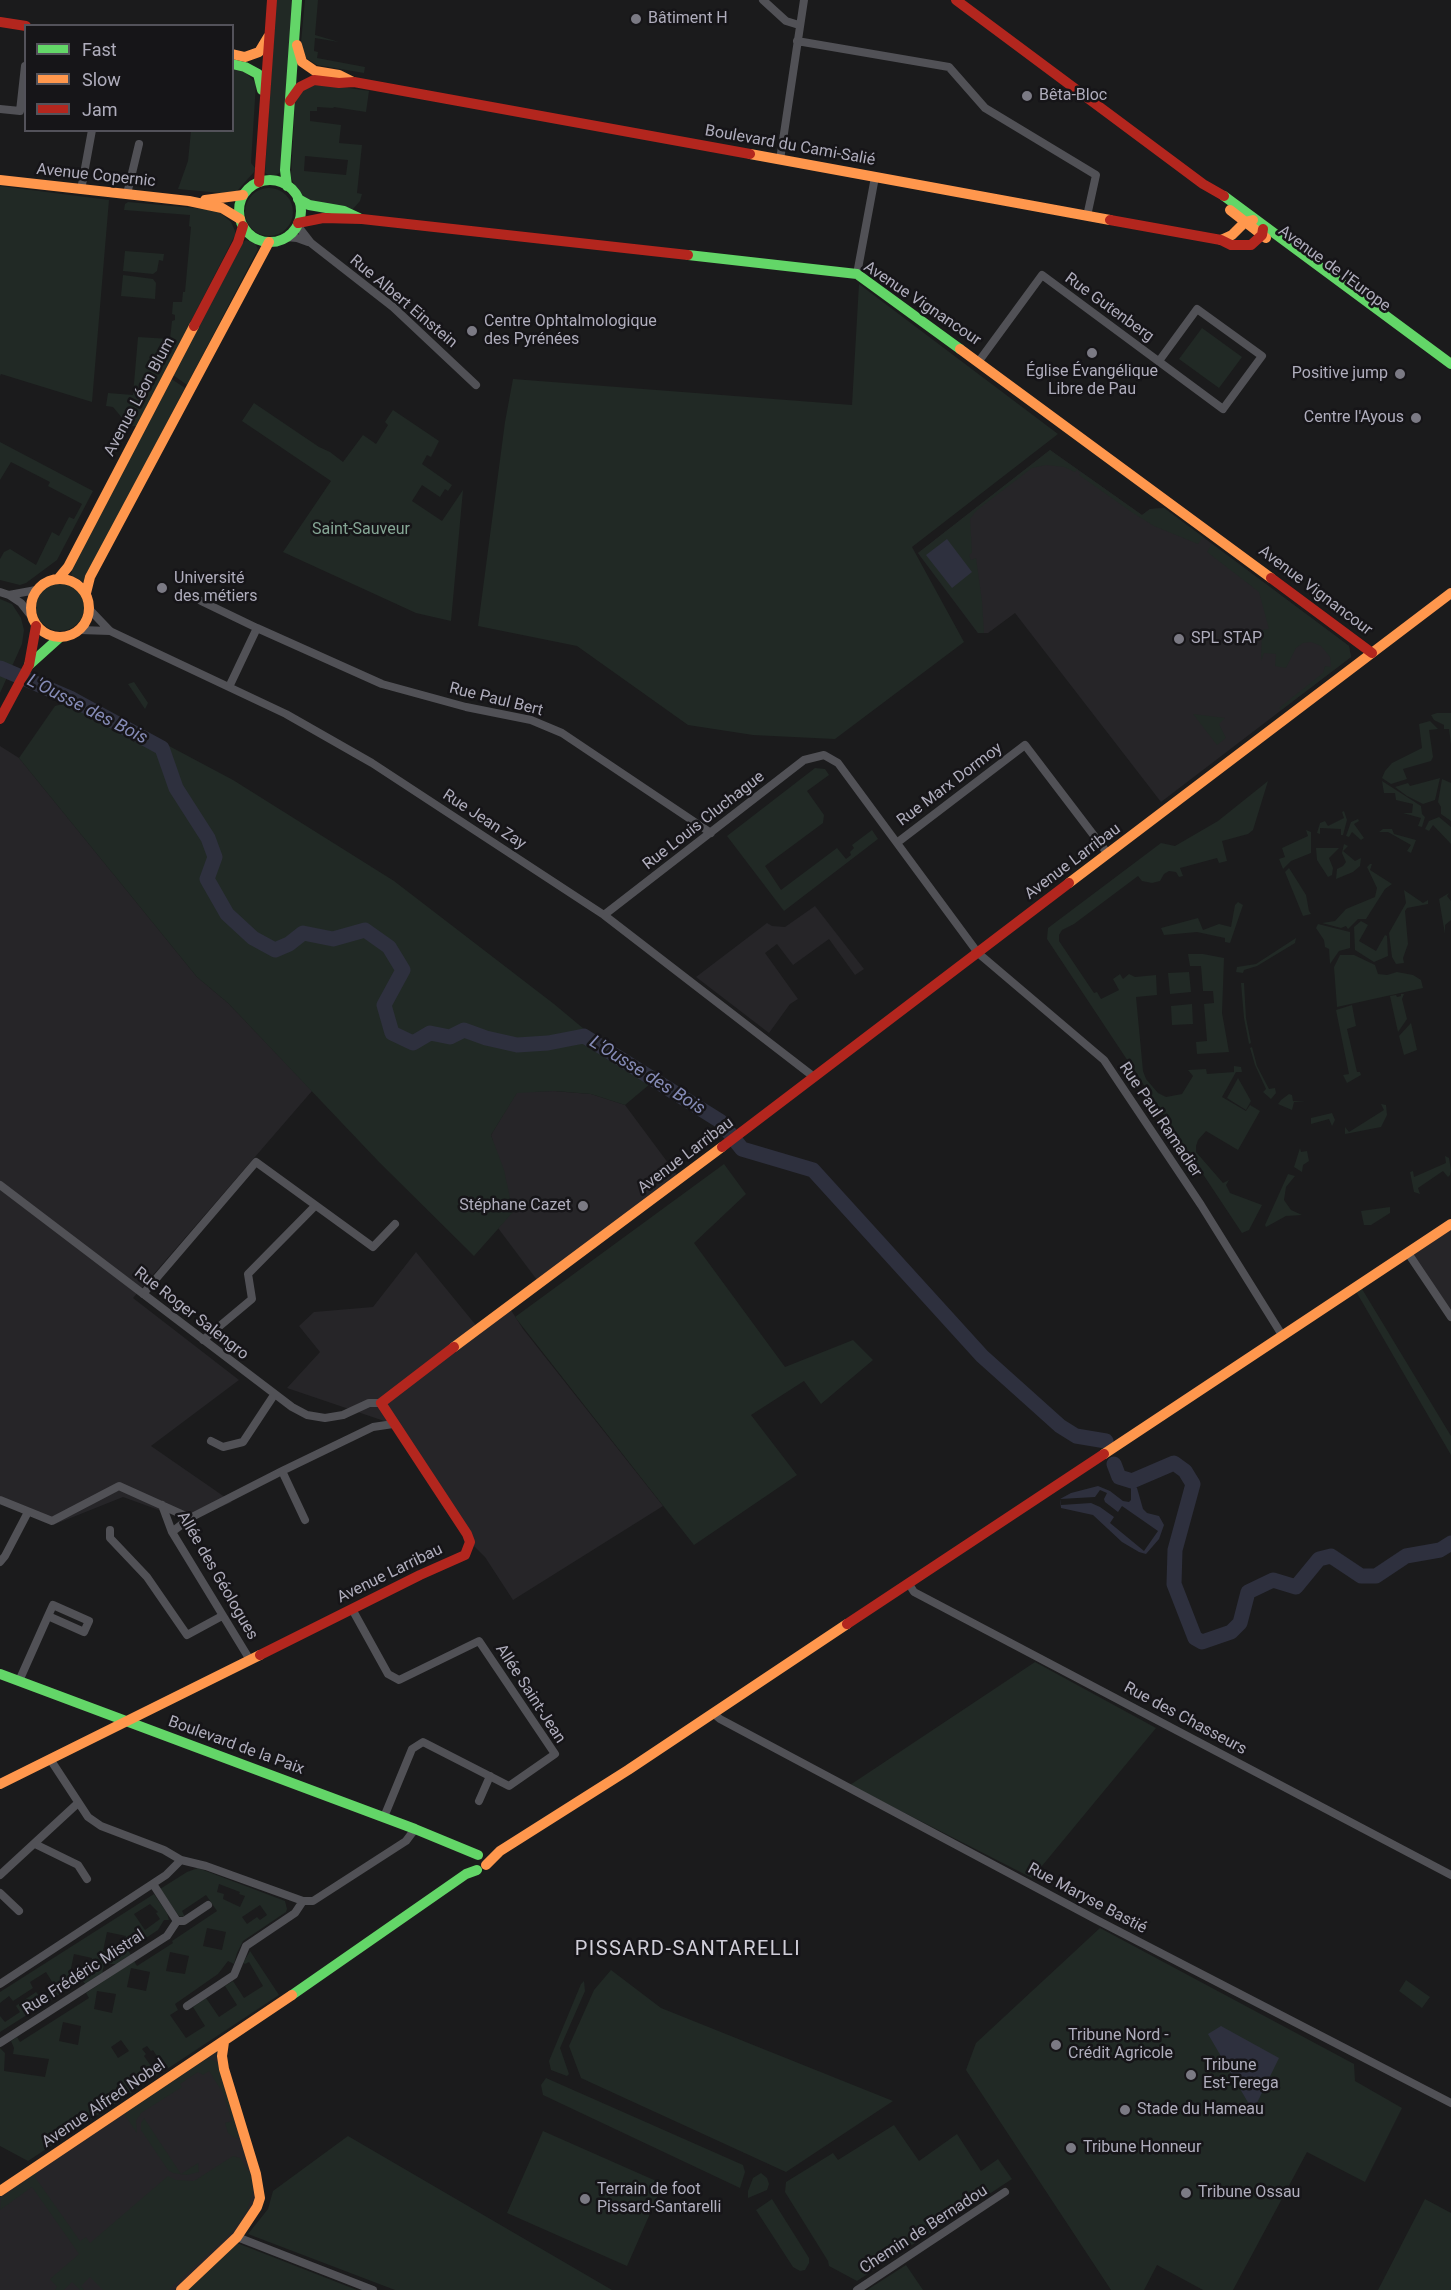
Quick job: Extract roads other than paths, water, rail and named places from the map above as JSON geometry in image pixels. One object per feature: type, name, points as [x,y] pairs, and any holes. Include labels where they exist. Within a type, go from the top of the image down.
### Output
[{"type":"street","points":[[259,182],[272,0]]},
{"type":"street","points":[[287,186],[285,170],[297,0]]},
{"type":"street","points":[[763,0],[786,21],[800,25]]},
{"type":"street","points":[[780,160],[804,0]]},
{"type":"street","name":"Avenue de l'Europe","points":[[956,0],[1203,184],[1451,374]]},
{"type":"street","points":[[0,22],[24,26]]},
{"type":"street","points":[[234,54],[245,57],[259,52],[269,34]]},
{"type":"street","name":"Boulevard du Cami-Salié","points":[[294,36],[302,62],[315,71],[339,75],[354,82]]},
{"type":"street","points":[[797,41],[949,67],[985,108],[1096,175],[1087,216]]},
{"type":"street","points":[[234,64],[258,74],[265,100]]},
{"type":"street","points":[[0,109],[20,111],[24,75]]},
{"type":"street","name":"Boulevard du Cami-Salié","points":[[290,101],[300,87],[314,80],[354,82],[1221,240],[1231,246],[1251,245],[1257,225]]},
{"type":"street","points":[[81,189],[92,132]]},
{"type":"street","points":[[127,194],[139,144]]},
{"type":"street","points":[[857,274],[875,177]]},
{"type":"street","name":"Avenue Copernic","points":[[0,180],[189,201],[222,208],[241,223]]},
{"type":"street","points":[[269,180],[287,186],[298,199],[300,207],[298,224],[286,237],[269,242],[258,240],[249,234],[241,223],[238,211],[243,195],[259,182],[269,180]]},
{"type":"street","name":"Avenue Copernic","points":[[189,201],[224,199],[243,195]]},
{"type":"street","name":"Avenue Vignancour","points":[[298,199],[309,205],[345,211],[362,219]]},
{"type":"street","name":"Avenue Vignancour","points":[[298,224],[323,218],[362,219],[857,274],[979,361],[1372,653]]},
{"type":"street","name":"Avenue Léon Blum","points":[[58,579],[68,567],[232,254],[241,223]]},
{"type":"street","name":"Rue Albert Einstein","points":[[298,224],[310,243]]},
{"type":"street","points":[[1221,240],[1257,225]]},
{"type":"street","name":"Avenue de l'Europe","points":[[1257,225],[1451,364]]},
{"type":"street","name":"Rue Albert Einstein","points":[[286,237],[310,243],[393,307],[476,385]]},
{"type":"street","points":[[86,593],[97,565],[269,242]]},
{"type":"street","name":"Rue Gutenberg","points":[[979,361],[1042,275],[1223,409],[1262,357],[1197,309],[1159,361]]},
{"type":"street","points":[[0,592],[21,603],[34,621],[50,636],[59,638],[80,630],[90,610],[86,593],[74,582],[58,579],[50,580],[36,590],[9,595]]},
{"type":"street","points":[[0,719],[27,668],[34,621],[30,608],[36,590]]},
{"type":"street","name":"Avenue Larribau","points":[[0,1784],[352,1609],[465,1556],[469,1548],[467,1534],[381,1403],[725,1145],[1451,593]]},
{"type":"street","name":"Rue Paul Bert","points":[[201,602],[382,684],[466,707],[531,720],[562,733],[711,833]]},
{"type":"street","name":"Rue Jean Zay","points":[[90,610],[110,631],[285,714],[372,763],[604,915],[814,1077]]},
{"type":"street","points":[[229,687],[257,628]]},
{"type":"street","name":"Rue Jean Zay","points":[[80,630],[110,631]]},
{"type":"street","points":[[27,668],[59,638]]},
{"type":"street","name":"Rue Marx Dormoy","points":[[898,842],[1025,745],[1108,854]]},
{"type":"street","name":"Rue Louis Cluchague","points":[[604,915],[804,760],[824,755]]},
{"type":"street","name":"Rue Paul Ramadier","points":[[824,755],[838,763],[978,953],[1104,1060],[1202,1205],[1281,1335]]},
{"type":"street","points":[[143,1293],[256,1162],[373,1247],[395,1224]]},
{"type":"street","name":"Rue Roger Salengro","points":[[0,1185],[274,1395],[306,1415],[325,1418],[343,1415],[369,1403],[381,1403]]},
{"type":"street","points":[[203,1340],[252,1299],[248,1274],[315,1206]]},
{"type":"street","points":[[476,1864],[498,1853],[628,1770],[1451,1224]]},
{"type":"street","points":[[1408,1253],[1451,1317]]},
{"type":"street","points":[[211,1441],[223,1448],[243,1442],[274,1395]]},
{"type":"street","points":[[172,1532],[190,1518],[282,1471],[373,1427],[393,1424]]},
{"type":"street","points":[[282,1471],[305,1520]]},
{"type":"street","points":[[0,1500],[52,1521],[119,1486],[190,1518]]},
{"type":"street","name":"Allée des Géologues","points":[[162,1505],[172,1532],[250,1660]]},
{"type":"street","points":[[0,1562],[6,1556],[28,1512]]},
{"type":"street","points":[[110,1530],[110,1538],[147,1577],[187,1635],[222,1616]]},
{"type":"street","name":"Rue des Chasseurs","points":[[909,1584],[914,1592],[1451,1875]]},
{"type":"street","points":[[19,1681],[48,1616],[53,1605],[89,1621],[84,1632],[48,1616]]},
{"type":"street","name":"Allée Saint-Jean","points":[[352,1609],[388,1674],[399,1680],[479,1641],[555,1754],[509,1786],[423,1742],[412,1749],[384,1817]]},
{"type":"street","name":"Boulevard de la Paix","points":[[0,1674],[415,1828],[462,1848],[476,1864]]},
{"type":"street","name":"Rue Maryse Bastié","points":[[713,1713],[720,1719],[1095,1919],[1451,2103]]},
{"type":"street","points":[[50,1759],[88,1817],[101,1826],[164,1850],[181,1860],[206,1866],[303,1900],[314,1900],[323,1895],[406,1841],[415,1828]]},
{"type":"street","points":[[479,1801],[490,1776]]},
{"type":"street","points":[[0,1875],[78,1803]]},
{"type":"street","points":[[34,1844],[78,1865],[87,1879]]},
{"type":"street","points":[[0,1984],[153,1884],[181,1860]]},
{"type":"street","name":"Avenue Alfred Nobel","points":[[1,2189],[224,2042],[476,1864]]},
{"type":"street","points":[[153,1884],[177,1921]]},
{"type":"street","points":[[0,1893],[20,1911]]},
{"type":"street","points":[[188,2006],[234,1975],[246,1946],[295,1913],[303,1900]]},
{"type":"street","name":"Rue Frédéric Mistral","points":[[0,2043],[167,1936],[177,1921],[184,1921],[208,1905]]},
{"type":"street","points":[[181,2290],[237,2237],[257,2207],[260,2192],[224,2069],[222,2056],[224,2042]]},
{"type":"street","name":"Chemin de Bernadou","points":[[857,2290],[1005,2192]]},
{"type":"street","points":[[237,2237],[372,2290]]},
{"type":"water","points":[[947,539],[972,572],[952,588],[926,555]]},
{"type":"water","points":[[1133,1484],[1137,1488],[1143,1509],[1147,1513],[1159,1516],[1164,1525],[1159,1539],[1146,1554],[1122,1542],[1093,1515],[1061,1508],[1060,1499],[1071,1493],[1098,1486],[1110,1491],[1123,1501],[1129,1502]]},
{"type":"water","points":[[1221,2026],[1279,2058],[1253,2111],[1208,2034]]},
{"type":"waterway","name":"L'Ousse des Bois","points":[[0,668],[72,699],[162,748],[176,788],[208,838],[215,857],[207,879],[227,914],[253,938],[275,950],[289,944],[303,933],[333,939],[365,930],[389,947],[403,970],[384,1005],[392,1033],[413,1043],[430,1033],[450,1037],[464,1030],[517,1045],[548,1043],[584,1036],[720,1121],[742,1149],[813,1170],[982,1356],[1060,1426],[1076,1436],[1106,1441]]},
{"type":"waterway","name":"L'Ousse des Bois","points":[[1114,1464],[1119,1477],[1132,1481],[1174,1463],[1185,1471],[1193,1484],[1175,1550],[1174,1584],[1195,1638],[1202,1642],[1231,1632],[1240,1623],[1248,1592],[1273,1580],[1296,1587],[1319,1559],[1331,1556],[1361,1576],[1376,1576],[1406,1556],[1440,1550],[1451,1543]]},
{"type":"place","name":"Bâtiment H","points":[[636,19]]},
{"type":"place","name":"Bêta-Bloc","points":[[1027,96]]},
{"type":"place","name":"Centre Ophtalmologique des Pyrénées","points":[[472,331]]},
{"type":"place","name":"Église Évangélique Libre de Pau","points":[[1092,353]]},
{"type":"place","name":"Positive jump","points":[[1400,374]]},
{"type":"place","name":"Centre l'Ayous","points":[[1416,418]]},
{"type":"place","name":"Université des métiers","points":[[162,588]]},
{"type":"place","name":"SPL STAP","points":[[1179,639]]},
{"type":"place","name":"Stéphane Cazet","points":[[583,1206]]},
{"type":"place","name":"Tribune Nord - Crédit Agricole","points":[[1056,2045]]},
{"type":"place","name":"Tribune Est-Terega","points":[[1191,2075]]},
{"type":"place","name":"Stade du Hameau","points":[[1125,2110]]},
{"type":"place","name":"Tribune Honneur","points":[[1071,2148]]},
{"type":"place","name":"Tribune Ossau","points":[[1186,2193]]},
{"type":"place","name":"Terrain de foot Pissard-Santarelli","points":[[585,2199]]},
{"type":"district","name":"PISSARD-SANTARELLI","points":[[688,1950]]},
{"type":"park label","name":"Saint-Sauveur","points":[[361,530]]}]
